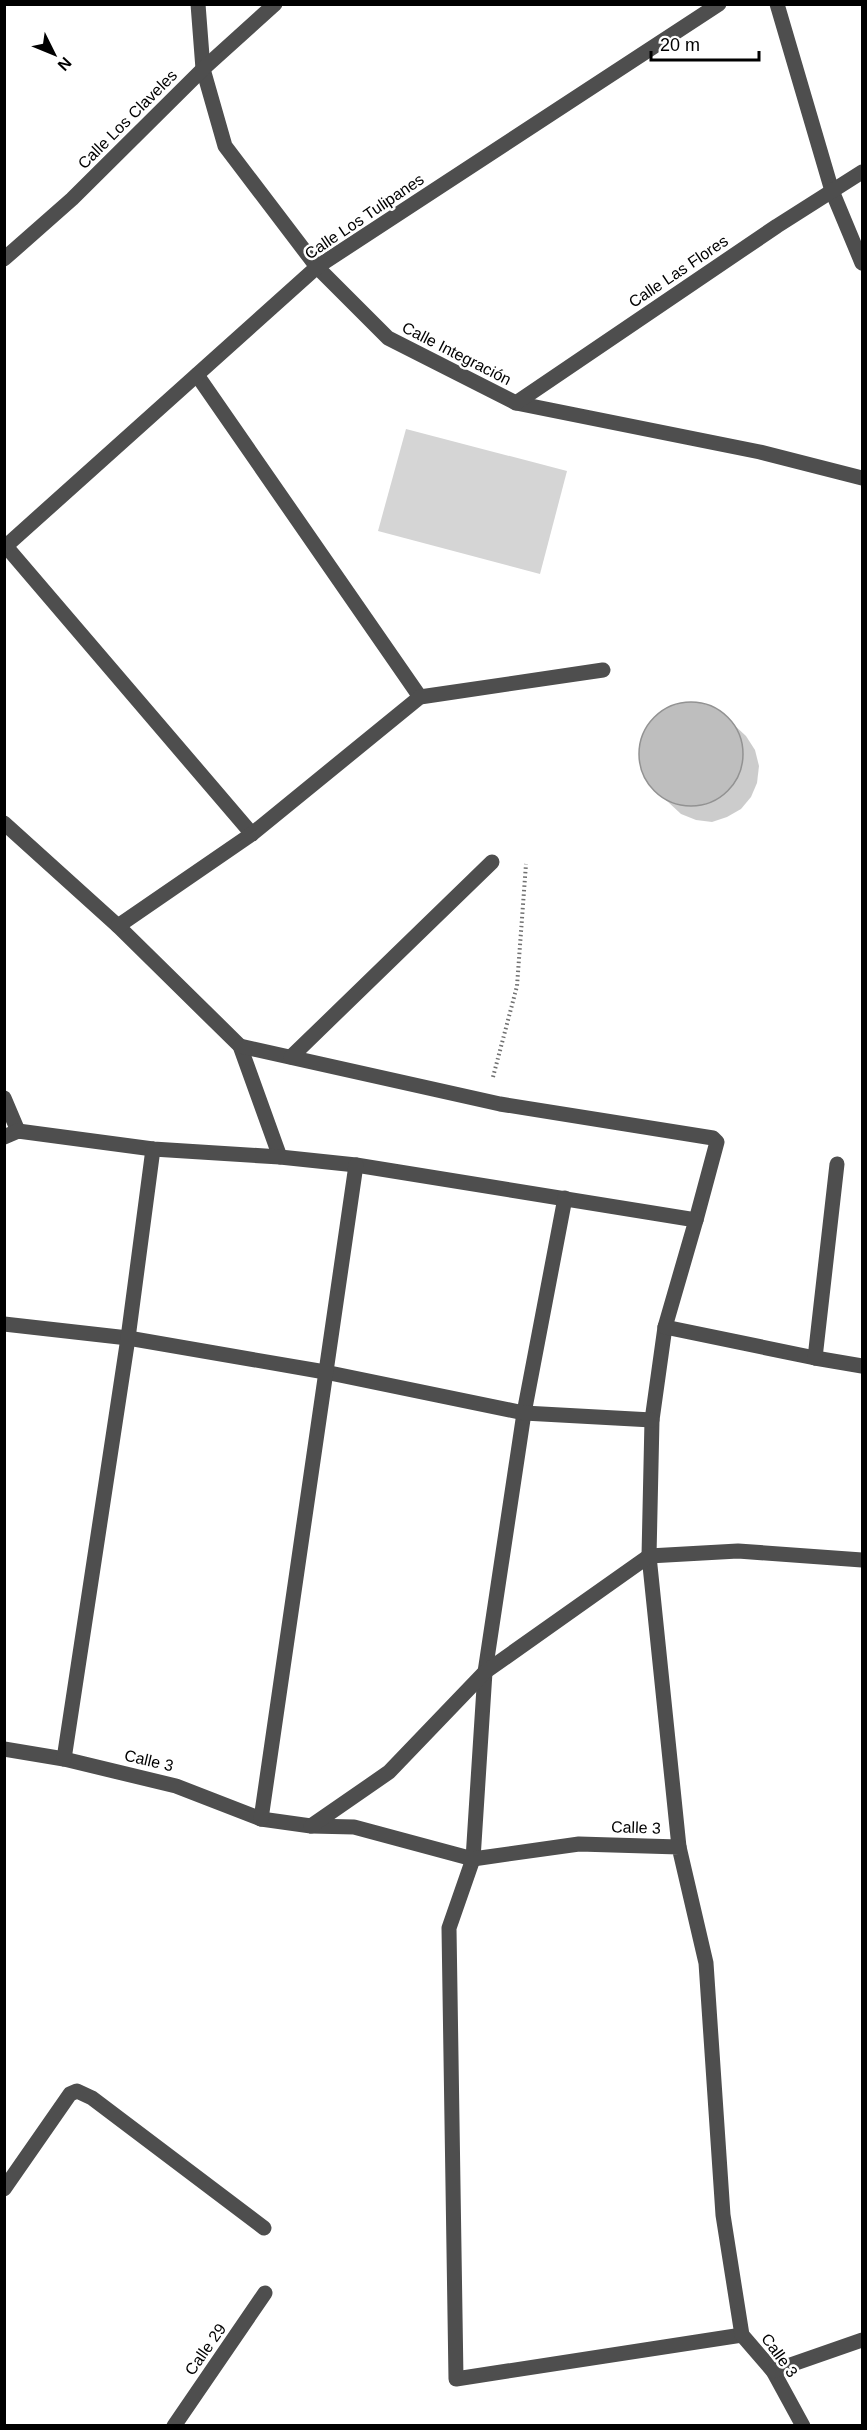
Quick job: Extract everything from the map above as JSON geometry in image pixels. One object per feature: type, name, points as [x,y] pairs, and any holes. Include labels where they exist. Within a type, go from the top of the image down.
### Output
[{"type":"street","name":"Calle Integración","points":[[198,4],[203,69],[225,146],[317,267],[388,338],[516,403],[760,452],[862,478]]},
{"type":"street","name":"Calle Los Claveles","points":[[4,259],[72,199],[203,69],[275,4]]},
{"type":"street","name":"Calle Los Tulipanes","points":[[5,545],[317,267],[719,4]]},
{"type":"street","points":[[777,4],[831,191],[862,262]]},
{"type":"street","name":"Calle Las Flores","points":[[516,403],[862,172]]},
{"type":"street","points":[[197,375],[420,698]]},
{"type":"street","points":[[5,545],[252,834]]},
{"type":"street","points":[[118,926],[252,834],[420,698],[603,670]]},
{"type":"street","points":[[4,823],[118,926],[240,1046],[280,1157]]},
{"type":"street","points":[[291,1057],[492,862]]},
{"type":"street","points":[[240,1046],[487,1101],[716,1139],[696,1220],[665,1327],[652,1420],[650,1556],[679,1847]]},
{"type":"street","points":[[4,1098],[11,1134],[153,1149],[280,1157],[356,1165],[696,1220]]},
{"type":"street","points":[[64,1759],[128,1338],[153,1149]]},
{"type":"street","points":[[815,1358],[837,1164]]},
{"type":"street","points":[[261,1819],[356,1165]]},
{"type":"street","points":[[565,1198],[524,1413],[485,1672],[473,1859],[448,1928],[456,2379],[742,2335]]},
{"type":"street","points":[[4,1324],[128,1338],[325,1372],[524,1413],[652,1420]]},
{"type":"street","points":[[665,1327],[862,1366]]},
{"type":"street","points":[[311,1826],[389,1772],[485,1672],[650,1556],[738,1551],[862,1560]]},
{"type":"street","name":"Calle 3","points":[[4,1749],[64,1759],[176,1786],[261,1819],[311,1826],[354,1827],[473,1859],[579,1844],[679,1847],[706,1963],[723,2215],[742,2335],[773,2371],[803,2426]]},
{"type":"street","points":[[4,2189],[70,2094],[77,2091],[92,2098],[264,2228]]},
{"type":"street","name":"Calle 29","points":[[174,2426],[265,2294]]},
{"type":"street","points":[[773,2371],[862,2340]]},
{"type":"path","points":[[487,1101],[517,986],[526,864]]},
{"type":"shaded area","points":[[406,429],[567,471],[540,574],[378,531]]},
{"type":"building","points":[[691,702],[711,706],[728,717],[739,734],[743,754],[739,774],[728,791],[711,802],[691,806],[671,802],[654,791],[643,774],[639,754],[643,734],[654,717],[671,706]]}]
